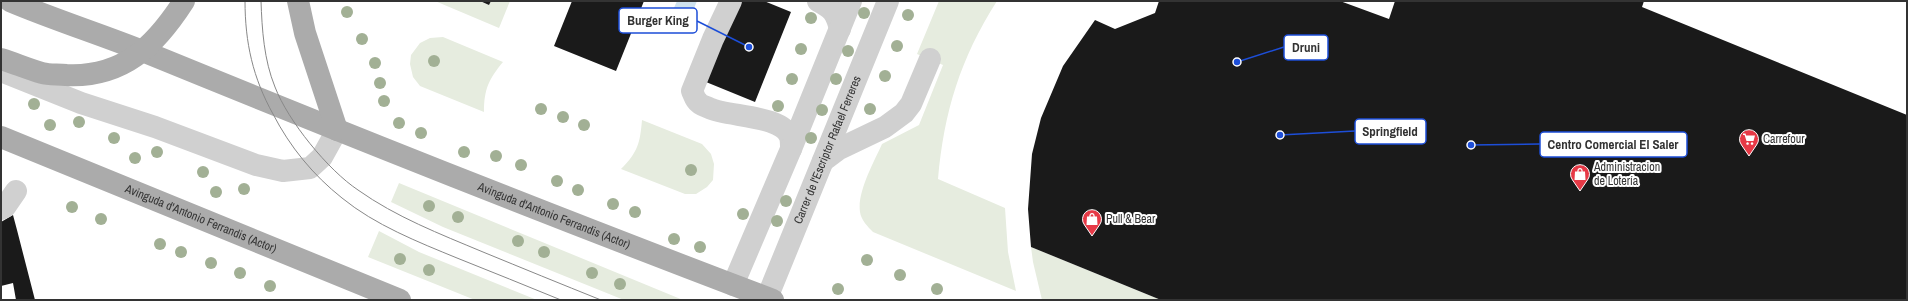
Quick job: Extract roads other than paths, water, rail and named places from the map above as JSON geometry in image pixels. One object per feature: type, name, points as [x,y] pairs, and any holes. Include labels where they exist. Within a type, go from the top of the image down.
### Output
[{"type":"main road","name":"Avinguda d'Antonio Ferrandis (Actor)","points":[[10,1],[57,21],[142,51],[577,226],[770,299]]},
{"type":"main road","points":[[1,59],[43,73],[83,76],[116,68],[142,51],[170,22],[184,1]]},
{"type":"main road","points":[[298,1],[305,33],[337,130]]},
{"type":"main road","name":"Avinguda d'Antonio Ferrandis (Actor)","points":[[1,137],[400,300]]},
{"type":"street","points":[[731,1],[713,39],[692,91],[698,103],[718,112],[742,117],[757,118],[772,122],[783,128],[790,136],[791,149]]},
{"type":"street","points":[[818,1],[827,5],[836,14],[840,29]]},
{"type":"street","points":[[733,285],[791,149],[851,1]]},
{"type":"street","name":"Carrer de l'Escriptor Rafael Ferreres","points":[[770,299],[823,161],[888,1]]},
{"type":"street","points":[[823,161],[839,149],[885,127],[904,113],[911,104],[930,59]]},
{"type":"street","points":[[1,71],[74,100],[155,127],[256,165],[283,171],[310,168],[322,157],[337,130]]},
{"type":"street","points":[[1,209],[5,207],[16,191]]},
{"type":"water","points":[[677,1],[697,1],[687,25],[670,17]]},
{"type":"tram line","points":[[245,1],[245,16],[249,46],[255,74],[260,87],[266,101],[287,138],[303,160],[321,180],[355,208],[383,225],[442,252],[561,300]]},
{"type":"tram line","points":[[261,1],[263,34],[268,66],[281,100],[289,115],[310,144],[346,181],[373,200],[403,217],[451,239],[601,300]]},
{"type":"place","name":"Burger King","points":[[749,47]]},
{"type":"place","name":"Druni","points":[[1237,62]]},
{"type":"place","name":"Springfield","points":[[1280,135]]},
{"type":"place","name":"Centro Comercial El Saler","points":[[1471,145]]},
{"type":"place","name":"Carrefour","points":[[1749,156]]},
{"type":"place","name":"Administracion de Lotería","points":[[1580,191]]},
{"type":"place","name":"Pull & Bear","points":[[1092,236]]}]
